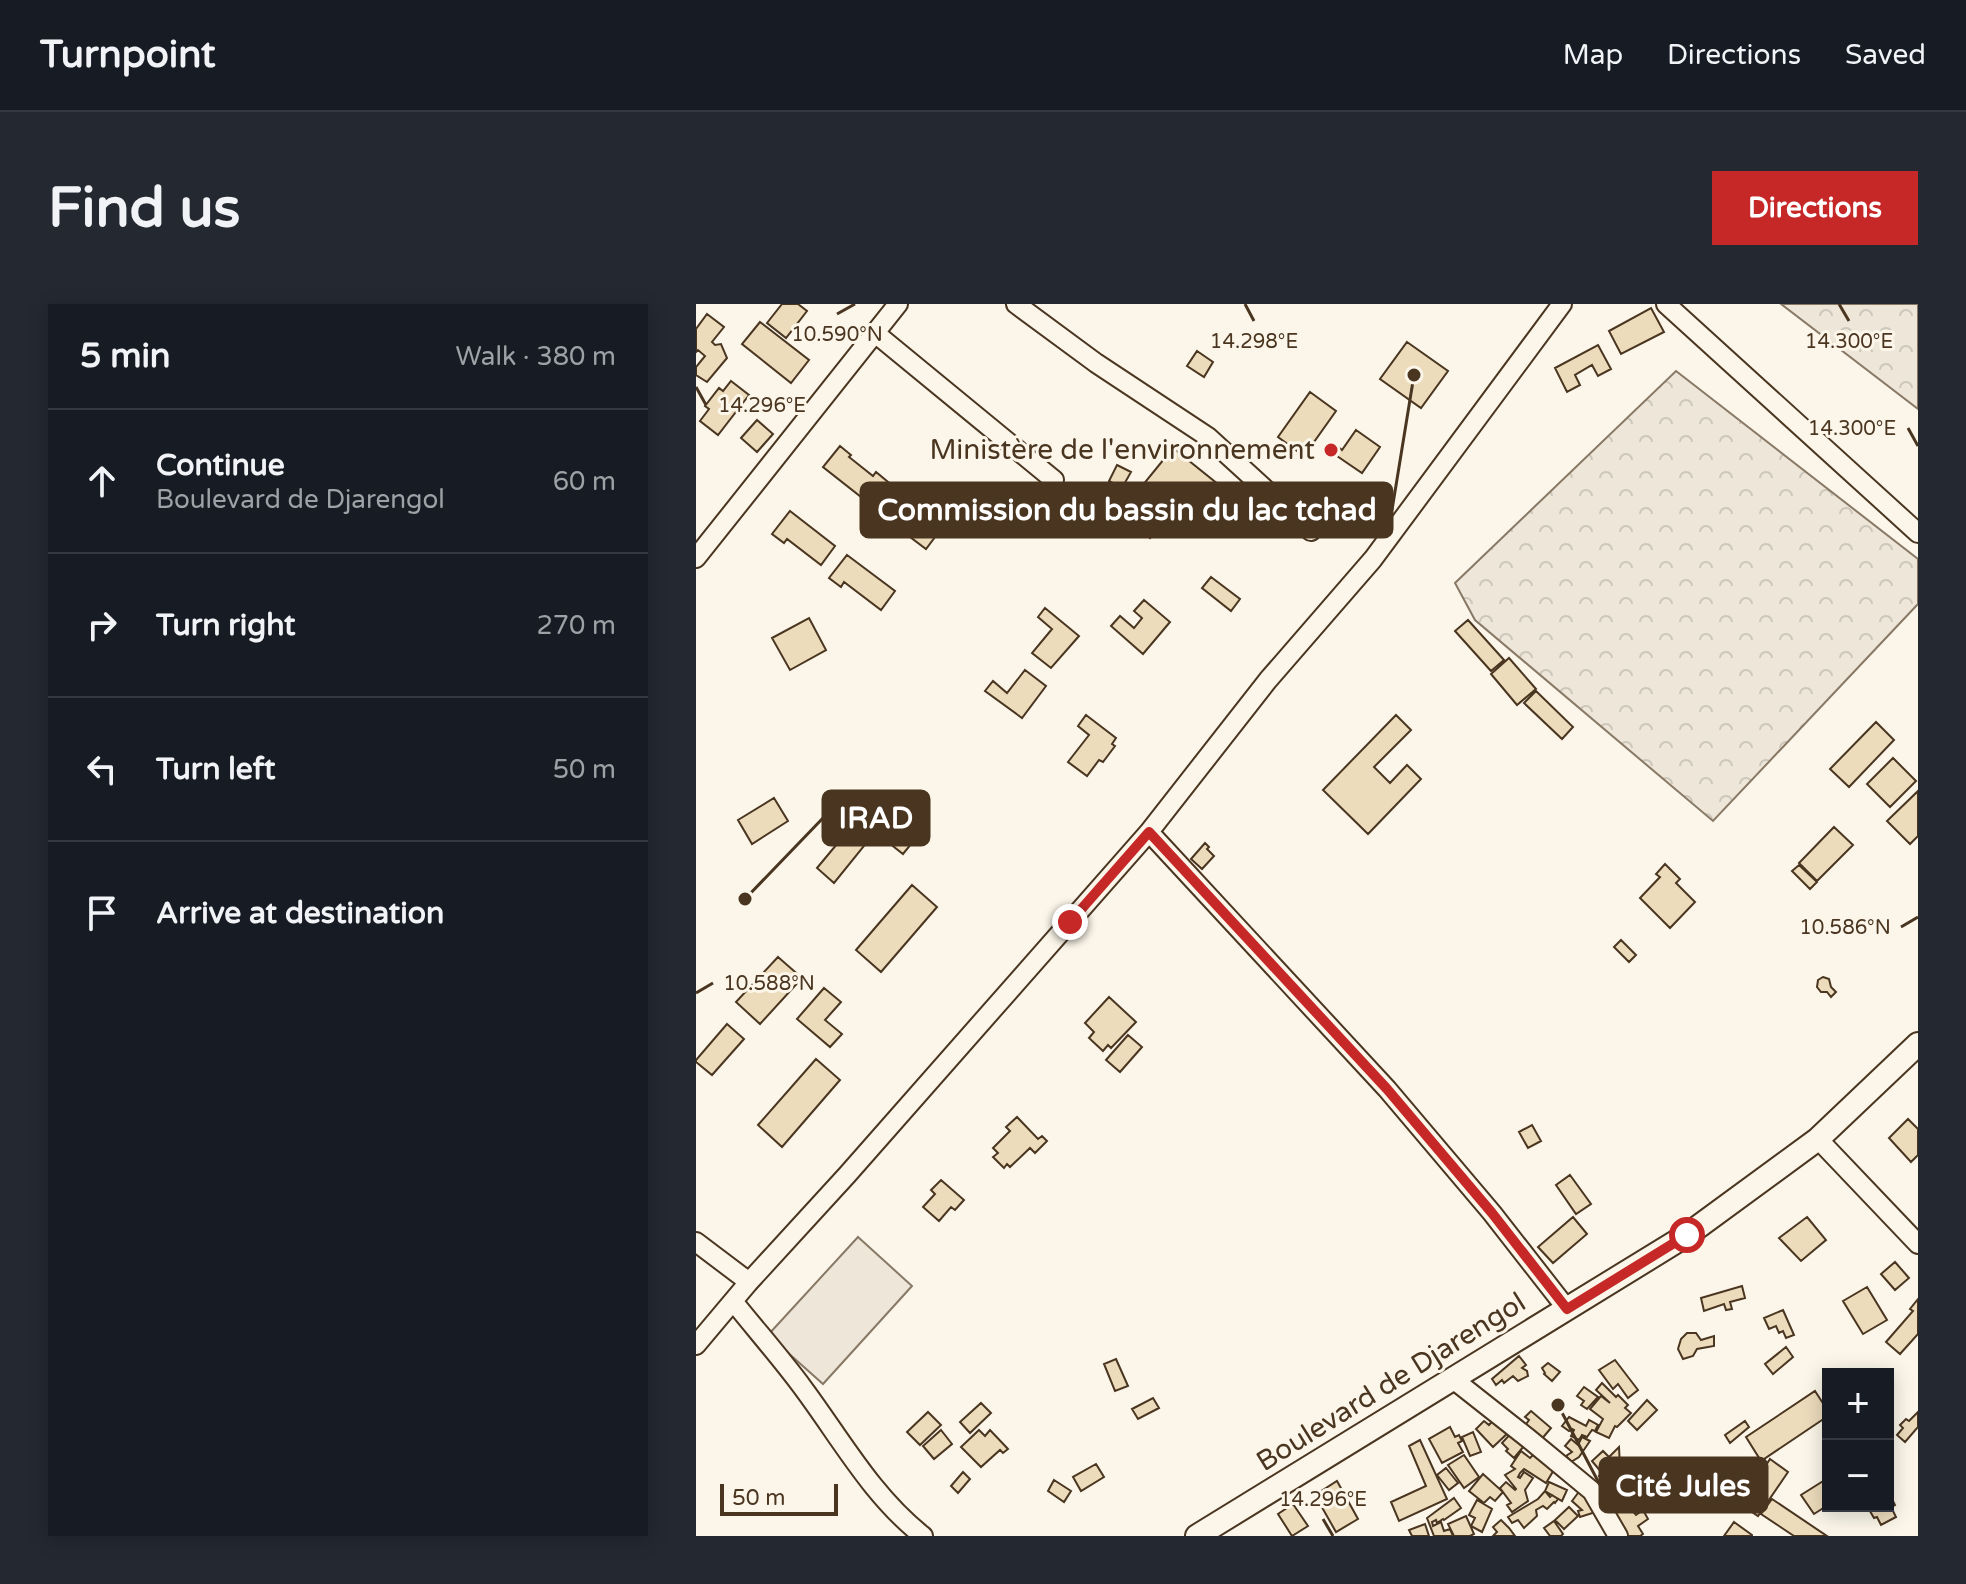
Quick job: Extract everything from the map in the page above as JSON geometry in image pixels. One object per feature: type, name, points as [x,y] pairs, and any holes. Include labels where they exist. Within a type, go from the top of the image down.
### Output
[{"type":"main road","name":"Boulevard de Djarengol","points":[[1197,1536],[1687,1235],[1818,1139],[1918,1044]]},
{"type":"street","points":[[696,558],[898,304]]},
{"type":"street","points":[[1016,304],[1096,363],[1208,437],[1311,531]]},
{"type":"street","points":[[696,1345],[1149,832],[1268,680],[1373,559],[1562,304]]},
{"type":"street","points":[[1666,304],[1918,533]]},
{"type":"street","points":[[875,333],[1054,480]]},
{"type":"street","points":[[1149,832],[1387,1089],[1492,1213],[1567,1309]]},
{"type":"street","points":[[1818,1139],[1918,1244]]},
{"type":"street","points":[[696,1242],[749,1282]]},
{"type":"street","points":[[733,1301],[802,1387],[863,1474],[896,1513],[923,1536]]},
{"type":"street","points":[[1453,1379],[1592,1491],[1618,1536]]},
{"type":"green space","points":[[1781,304],[1918,304],[1918,409]]},
{"type":"green space","points":[[1676,371],[1918,559],[1918,604],[1713,821],[1475,620],[1455,583]]},
{"type":"green space","points":[[858,1237],[912,1286],[823,1384],[768,1335]]},
{"type":"building","points":[[782,304],[798,304],[807,311],[786,338],[767,323]]},
{"type":"building","points":[[1651,308],[1664,332],[1621,354],[1609,331]]},
{"type":"building","points":[[707,314],[724,327],[712,342],[721,344],[727,358],[707,382],[696,375],[696,367],[705,356],[698,350],[696,352],[696,329]]},
{"type":"building","points":[[760,322],[809,360],[791,383],[742,344]]},
{"type":"building","points":[[1407,342],[1448,371],[1421,408],[1380,379]]},
{"type":"building","points":[[1598,345],[1611,369],[1598,376],[1592,365],[1575,375],[1580,385],[1567,392],[1555,368]]},
{"type":"building","points":[[1197,351],[1213,362],[1204,377],[1187,366]]},
{"type":"building","points":[[731,381],[749,395],[718,435],[700,421],[709,409],[705,406],[719,388],[723,391]]},
{"type":"building","points":[[1310,392],[1336,411],[1304,456],[1278,437]]},
{"type":"building","points":[[757,420],[773,434],[757,452],[741,438]]},
{"type":"building","points":[[1356,430],[1380,447],[1362,473],[1334,454],[1338,447],[1342,450]]},
{"type":"building","points":[[840,446],[873,476],[876,472],[888,482],[870,504],[823,467]]},
{"type":"building","points":[[1173,448],[1224,489],[1204,513],[1184,496],[1150,538],[1120,513]]},
{"type":"building","points":[[1117,465],[1131,472],[1122,488],[1109,481]]},
{"type":"building","points":[[895,488],[909,499],[906,502],[928,519],[931,515],[944,525],[926,549],[877,512]]},
{"type":"building","points":[[790,511],[835,546],[821,565],[787,539],[784,543],[772,534]]},
{"type":"building","points":[[847,555],[895,591],[881,610],[844,582],[841,587],[829,578]]},
{"type":"building","points":[[1211,577],[1240,599],[1231,611],[1202,588]]},
{"type":"building","points":[[1144,600],[1170,622],[1143,654],[1111,626],[1120,616],[1134,628],[1142,618],[1134,611]]},
{"type":"building","points":[[1045,608],[1079,636],[1051,668],[1032,653],[1052,629],[1038,617]]},
{"type":"building","points":[[809,618],[826,650],[790,670],[772,638]]},
{"type":"building","points":[[1468,620],[1504,660],[1491,671],[1455,631]]},
{"type":"building","points":[[1509,658],[1536,689],[1517,705],[1491,674]]},
{"type":"building","points":[[1025,670],[1046,686],[1022,718],[985,691],[993,681],[1007,693]]},
{"type":"building","points":[[1536,691],[1573,727],[1562,739],[1524,703]]},
{"type":"building","points":[[1086,715],[1116,738],[1112,744],[1115,746],[1103,762],[1099,760],[1087,776],[1068,762],[1089,735],[1078,726]]},
{"type":"building","points":[[1396,715],[1411,730],[1374,767],[1390,783],[1407,765],[1421,779],[1368,834],[1323,790]]},
{"type":"building","points":[[1876,722],[1894,740],[1849,787],[1830,769]]},
{"type":"building","points":[[1893,758],[1916,781],[1890,807],[1867,784]]},
{"type":"building","points":[[1918,791],[1918,836],[1910,844],[1887,821]]},
{"type":"building","points":[[774,798],[788,821],[752,844],[738,820]]},
{"type":"building","points":[[896,814],[920,833],[903,854],[879,835]]},
{"type":"building","points":[[1834,827],[1853,845],[1817,881],[1799,863]]},
{"type":"building","points":[[847,832],[864,846],[834,883],[817,868]]},
{"type":"building","points":[[1205,843],[1214,856],[1202,869],[1191,859]]},
{"type":"building","points":[[1665,864],[1680,879],[1676,883],[1695,902],[1670,928],[1640,898],[1660,877],[1656,874]]},
{"type":"building","points":[[1799,865],[1817,882],[1810,889],[1792,871]]},
{"type":"building","points":[[912,885],[937,907],[881,972],[856,950]]},
{"type":"building","points":[[1621,940],[1636,955],[1629,962],[1614,947]]},
{"type":"building","points":[[778,957],[802,978],[760,1024],[736,1002]]},
{"type":"building","points":[[1823,977],[1829,979],[1836,992],[1831,997],[1817,987],[1818,980]]},
{"type":"building","points":[[824,988],[841,1002],[825,1020],[842,1034],[830,1047],[797,1019]]},
{"type":"building","points":[[1109,997],[1136,1022],[1111,1048],[1108,1045],[1103,1051],[1089,1038],[1094,1032],[1085,1023]]},
{"type":"building","points":[[727,1024],[744,1039],[712,1075],[696,1060]]},
{"type":"building","points":[[1128,1035],[1142,1047],[1120,1072],[1106,1060]]},
{"type":"building","points":[[816,1059],[840,1080],[782,1147],[758,1125]]},
{"type":"building","points":[[1017,1117],[1038,1139],[1042,1136],[1047,1141],[1035,1153],[1030,1148],[1010,1167],[1007,1164],[1004,1168],[993,1157],[998,1153],[993,1148],[1010,1131],[1006,1127]]},
{"type":"building","points":[[1908,1119],[1918,1129],[1918,1155],[1911,1162],[1889,1138]]},
{"type":"building","points":[[1532,1125],[1541,1141],[1528,1148],[1519,1132]]},
{"type":"building","points":[[1570,1175],[1591,1204],[1576,1214],[1556,1185]]},
{"type":"building","points":[[941,1180],[964,1200],[955,1210],[951,1207],[939,1221],[923,1207],[935,1194],[931,1190]]},
{"type":"building","points":[[1573,1217],[1587,1234],[1553,1263],[1538,1247]]},
{"type":"building","points":[[1807,1217],[1826,1240],[1801,1261],[1779,1238]]},
{"type":"building","points":[[1895,1262],[1909,1278],[1895,1290],[1881,1274]]},
{"type":"building","points":[[1742,1286],[1745,1298],[1730,1302],[1732,1309],[1726,1310],[1724,1304],[1704,1311],[1701,1298]]},
{"type":"building","points":[[1867,1287],[1887,1320],[1863,1334],[1843,1301]]},
{"type":"building","points":[[1918,1299],[1918,1334],[1900,1354],[1886,1342],[1913,1311],[1910,1309]]},
{"type":"building","points":[[1783,1310],[1794,1335],[1786,1338],[1776,1326],[1769,1329],[1764,1318]]},
{"type":"building","points":[[1687,1333],[1696,1333],[1701,1340],[1714,1336],[1714,1346],[1697,1349],[1693,1356],[1683,1359],[1678,1349]]},
{"type":"building","points":[[1786,1347],[1793,1357],[1773,1374],[1765,1364]]},
{"type":"building","points":[[1519,1356],[1526,1365],[1522,1368],[1528,1376],[1518,1381],[1513,1376],[1496,1385],[1492,1379]]},
{"type":"building","points":[[1116,1359],[1128,1386],[1115,1391],[1104,1364]]},
{"type":"building","points":[[1615,1360],[1638,1390],[1628,1398],[1618,1384],[1613,1389],[1599,1370]]},
{"type":"building","points":[[1548,1363],[1560,1372],[1552,1381],[1542,1368]]},
{"type":"building","points":[[1602,1383],[1628,1405],[1625,1408],[1631,1413],[1615,1426],[1609,1438],[1596,1432],[1603,1419],[1590,1409],[1601,1396],[1610,1403],[1596,1390]]},
{"type":"building","points":[[1584,1387],[1598,1397],[1587,1409],[1581,1405],[1584,1401],[1577,1396]]},
{"type":"building","points":[[1815,1391],[1822,1402],[1822,1420],[1761,1461],[1746,1437]]},
{"type":"building","points":[[1153,1398],[1159,1408],[1138,1419],[1132,1409]]},
{"type":"building","points":[[1647,1400],[1657,1410],[1637,1430],[1628,1421]]},
{"type":"building","points":[[981,1403],[991,1413],[970,1433],[960,1422]]},
{"type":"building","points":[[1531,1411],[1551,1428],[1540,1441],[1524,1427],[1529,1420],[1525,1417]]},
{"type":"building","points":[[928,1412],[941,1425],[920,1445],[907,1432]]},
{"type":"building","points":[[1918,1412],[1918,1427],[1905,1442],[1897,1435],[1903,1428],[1900,1425]]},
{"type":"building","points":[[1569,1417],[1586,1426],[1589,1420],[1598,1425],[1595,1431],[1592,1430],[1587,1437],[1582,1435],[1579,1440],[1571,1436],[1574,1430],[1569,1431],[1562,1426]]},
{"type":"building","points":[[1495,1418],[1511,1430],[1493,1447],[1476,1429],[1484,1421],[1489,1425]]},
{"type":"building","points":[[1745,1421],[1749,1427],[1730,1443],[1725,1435]]},
{"type":"building","points":[[1450,1427],[1455,1437],[1459,1435],[1462,1441],[1458,1443],[1463,1452],[1442,1463],[1429,1439]]},
{"type":"building","points":[[1515,1429],[1529,1440],[1514,1458],[1502,1443]]},
{"type":"building","points":[[941,1430],[952,1444],[934,1459],[923,1446]]},
{"type":"building","points":[[979,1430],[985,1436],[990,1430],[1008,1449],[1003,1453],[1000,1450],[981,1467],[961,1447]]},
{"type":"building","points":[[1473,1432],[1481,1452],[1470,1456],[1462,1437]]},
{"type":"building","points":[[1582,1437],[1590,1441],[1579,1457],[1571,1462],[1566,1456],[1572,1452],[1565,1446],[1571,1439],[1578,1445]]},
{"type":"building","points":[[1420,1440],[1447,1499],[1399,1521],[1391,1502],[1426,1486],[1409,1446]]},
{"type":"building","points":[[1619,1447],[1620,1467],[1630,1477],[1634,1473],[1654,1483],[1640,1493],[1637,1486],[1624,1497],[1628,1502],[1633,1498],[1637,1505],[1631,1509],[1636,1515],[1643,1510],[1648,1519],[1638,1526],[1643,1534],[1640,1536],[1626,1536],[1597,1489],[1602,1483],[1611,1499],[1616,1493],[1599,1476],[1602,1473],[1592,1461],[1603,1451],[1609,1457]]},
{"type":"building","points":[[1521,1451],[1555,1468],[1546,1483],[1524,1469],[1520,1473],[1520,1478],[1524,1472],[1533,1478],[1525,1490],[1528,1501],[1512,1512],[1507,1505],[1511,1503],[1500,1488],[1506,1482],[1516,1489],[1505,1475],[1515,1469],[1511,1466]]},
{"type":"building","points":[[1464,1455],[1479,1477],[1464,1488],[1448,1465]]},
{"type":"building","points":[[1770,1459],[1788,1472],[1758,1516],[1737,1502],[1749,1485],[1752,1487]]},
{"type":"building","points":[[1096,1464],[1104,1477],[1081,1491],[1073,1477]]},
{"type":"building","points":[[1446,1468],[1458,1483],[1449,1490],[1437,1475]]},
{"type":"building","points":[[963,1472],[970,1479],[958,1493],[951,1486]]},
{"type":"building","points":[[1483,1474],[1503,1492],[1495,1501],[1490,1497],[1484,1503],[1469,1491]]},
{"type":"building","points":[[1054,1480],[1071,1491],[1064,1502],[1048,1491]]},
{"type":"building","points":[[1337,1481],[1358,1519],[1336,1532],[1315,1495]]},
{"type":"building","points":[[1549,1482],[1567,1490],[1562,1501],[1545,1491]]},
{"type":"building","points":[[1822,1482],[1822,1509],[1814,1514],[1801,1495]]},
{"type":"building","points":[[1584,1485],[1602,1510],[1580,1517],[1578,1511],[1582,1510],[1572,1501]]},
{"type":"building","points":[[1545,1491],[1550,1497],[1552,1495],[1558,1499],[1555,1503],[1547,1509],[1543,1506],[1536,1510],[1537,1516],[1524,1528],[1518,1520],[1512,1523],[1508,1517],[1538,1499]]},
{"type":"building","points":[[1454,1498],[1461,1508],[1444,1520],[1432,1522],[1433,1526],[1441,1522],[1444,1531],[1450,1529],[1453,1536],[1434,1536],[1427,1518]]},
{"type":"building","points":[[1772,1499],[1827,1536],[1794,1536],[1761,1514]]},
{"type":"building","points":[[1477,1500],[1492,1509],[1482,1532],[1471,1526],[1475,1518],[1469,1515]]},
{"type":"building","points":[[1293,1504],[1308,1526],[1292,1536],[1278,1514]]},
{"type":"building","points":[[1569,1507],[1578,1516],[1564,1529],[1555,1520]]},
{"type":"building","points":[[1870,1512],[1894,1512],[1896,1517],[1881,1525],[1877,1517],[1874,1518]]},
{"type":"building","points":[[1466,1516],[1474,1534],[1454,1536],[1448,1524]]},
{"type":"building","points":[[1501,1520],[1515,1536],[1493,1536],[1497,1532],[1493,1527]]},
{"type":"building","points":[[1554,1521],[1563,1534],[1561,1536],[1550,1536],[1544,1528]]},
{"type":"building","points":[[1734,1522],[1752,1535],[1752,1536],[1724,1536]]},
{"type":"building","points":[[1425,1524],[1429,1536],[1412,1536],[1409,1530]]},
{"type":"place","name":"Commission du bassin du lac tchad","points":[[1414,375]]},
{"type":"place","name":"Ministère de l'environnement","points":[[1331,450]]},
{"type":"place","name":"IRAD","points":[[745,899]]},
{"type":"place","name":"Cité Jules","points":[[1558,1405]]},
{"type":"route","points":[[1070,922],[1149,832],[1387,1089],[1492,1213],[1567,1309],[1687,1235]]}]
